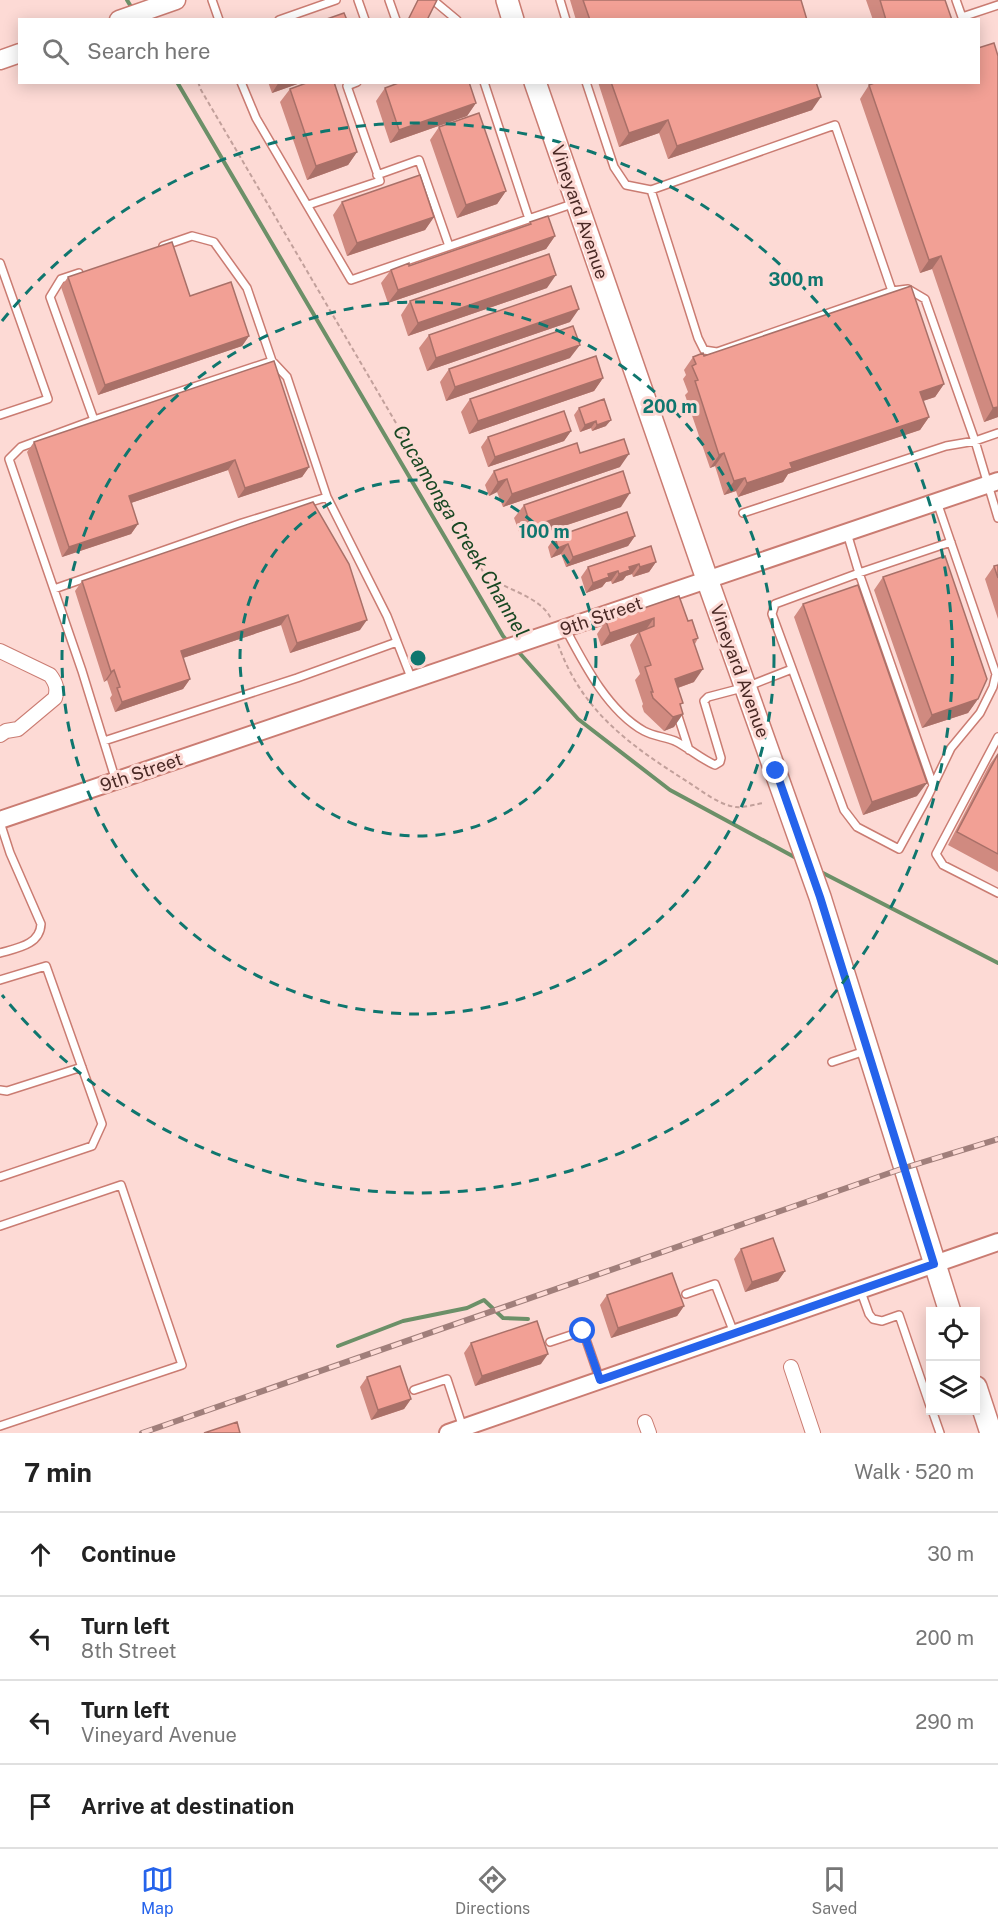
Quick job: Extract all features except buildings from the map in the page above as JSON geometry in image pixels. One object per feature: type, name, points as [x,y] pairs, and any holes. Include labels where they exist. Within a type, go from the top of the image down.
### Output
[{"type":"main road","points":[[123,18],[176,0]]},
{"type":"main road","points":[[507,0],[512,18]]},
{"type":"main road","points":[[0,60],[18,54]]},
{"type":"main road","name":"Vineyard Avenue","points":[[536,84],[707,579],[798,831],[949,1307]]},
{"type":"main road","points":[[980,1402],[991,1433]]},
{"type":"street","name":"9th Street","points":[[0,820],[993,483]]},
{"type":"street","points":[[0,651],[50,675],[58,691],[55,698],[18,729],[6,731],[0,735]]},
{"type":"street","points":[[455,1430],[998,1242]]},
{"type":"street","points":[[791,1367],[813,1433]]},
{"type":"lane","points":[[212,0],[218,18]]},
{"type":"lane","points":[[285,18],[336,0]]},
{"type":"lane","points":[[358,0],[364,18]]},
{"type":"lane","points":[[390,0],[395,18]]},
{"type":"lane","points":[[434,0],[455,18]]},
{"type":"lane","points":[[560,0],[565,18]]},
{"type":"lane","points":[[956,0],[962,17],[998,6]]},
{"type":"lane","points":[[242,84],[256,118],[351,280],[576,202]]},
{"type":"lane","points":[[308,205],[380,181],[347,86],[352,84]]},
{"type":"lane","points":[[485,84],[529,219]]},
{"type":"lane","points":[[587,84],[614,167],[626,185],[651,190],[835,125],[892,291]]},
{"type":"lane","points":[[377,175],[419,160],[449,246]]},
{"type":"lane","points":[[651,190],[698,338],[704,350],[717,352],[892,291],[908,289],[925,299],[975,441],[993,483],[998,518]]},
{"type":"lane","points":[[159,247],[192,236],[214,242],[248,288],[272,361],[287,377],[327,497],[387,616],[412,680]]},
{"type":"lane","points":[[0,263],[48,399],[0,415]]},
{"type":"lane","points":[[83,272],[61,279],[50,297],[94,420]]},
{"type":"lane","points":[[116,781],[9,459],[21,447],[94,420],[272,361]]},
{"type":"lane","points":[[743,513],[946,446],[975,441],[998,433]]},
{"type":"lane","points":[[54,589],[242,523],[327,497]]},
{"type":"lane","points":[[937,502],[951,542],[996,674],[993,687],[980,713],[951,748],[899,849],[857,827],[844,810],[772,614],[775,604],[951,542]]},
{"type":"lane","points":[[846,532],[933,785]]},
{"type":"lane","points":[[565,628],[594,679],[626,717],[645,732],[675,741],[715,765],[722,758],[704,701],[792,669]]},
{"type":"lane","points":[[104,741],[297,678],[397,642]]},
{"type":"lane","points":[[675,708],[689,750]]},
{"type":"lane","points":[[998,737],[936,854],[944,865],[998,893]]},
{"type":"lane","points":[[0,820],[10,853],[39,916],[40,931],[32,942],[0,953]]},
{"type":"lane","points":[[0,856],[10,853]]},
{"type":"lane","points":[[0,980],[46,966],[102,1124],[93,1146],[0,1177]]},
{"type":"lane","points":[[832,1062],[867,1050]]},
{"type":"lane","points":[[0,1090],[7,1091],[82,1066]]},
{"type":"lane","points":[[0,1226],[121,1185],[182,1365],[0,1426]]},
{"type":"lane","points":[[686,1294],[715,1284],[734,1333]]},
{"type":"lane","points":[[860,1289],[873,1319],[882,1321],[899,1315],[926,1393]]},
{"type":"lane","points":[[550,1342],[583,1331],[600,1380]]},
{"type":"lane","points":[[414,1390],[447,1379],[455,1430]]},
{"type":"lane","points":[[934,1415],[940,1433]]},
{"type":"path","points":[[199,84],[485,576],[543,605],[550,615]]},
{"type":"path","points":[[559,647],[592,705],[605,722],[641,752],[717,800],[737,807],[764,803]]},
{"type":"waterway","name":"Cucamonga Creek Channel","points":[[127,0],[133,10]]},
{"type":"waterway","name":"Cucamonga Creek Channel","points":[[178,84],[508,642]]},
{"type":"waterway","name":"Cucamonga Creek Channel","points":[[516,649],[578,719],[670,790],[798,859]]},
{"type":"waterway","name":"Cucamonga Creek Channel","points":[[821,872],[998,963]]},
{"type":"waterway","points":[[338,1346],[403,1321],[467,1308],[484,1300],[503,1318],[528,1319]]},
{"type":"railway","points":[[142,1433],[904,1168],[998,1139]]},
{"type":"route","points":[[583,1331],[600,1380],[934,1264],[820,897],[776,771]]}]
